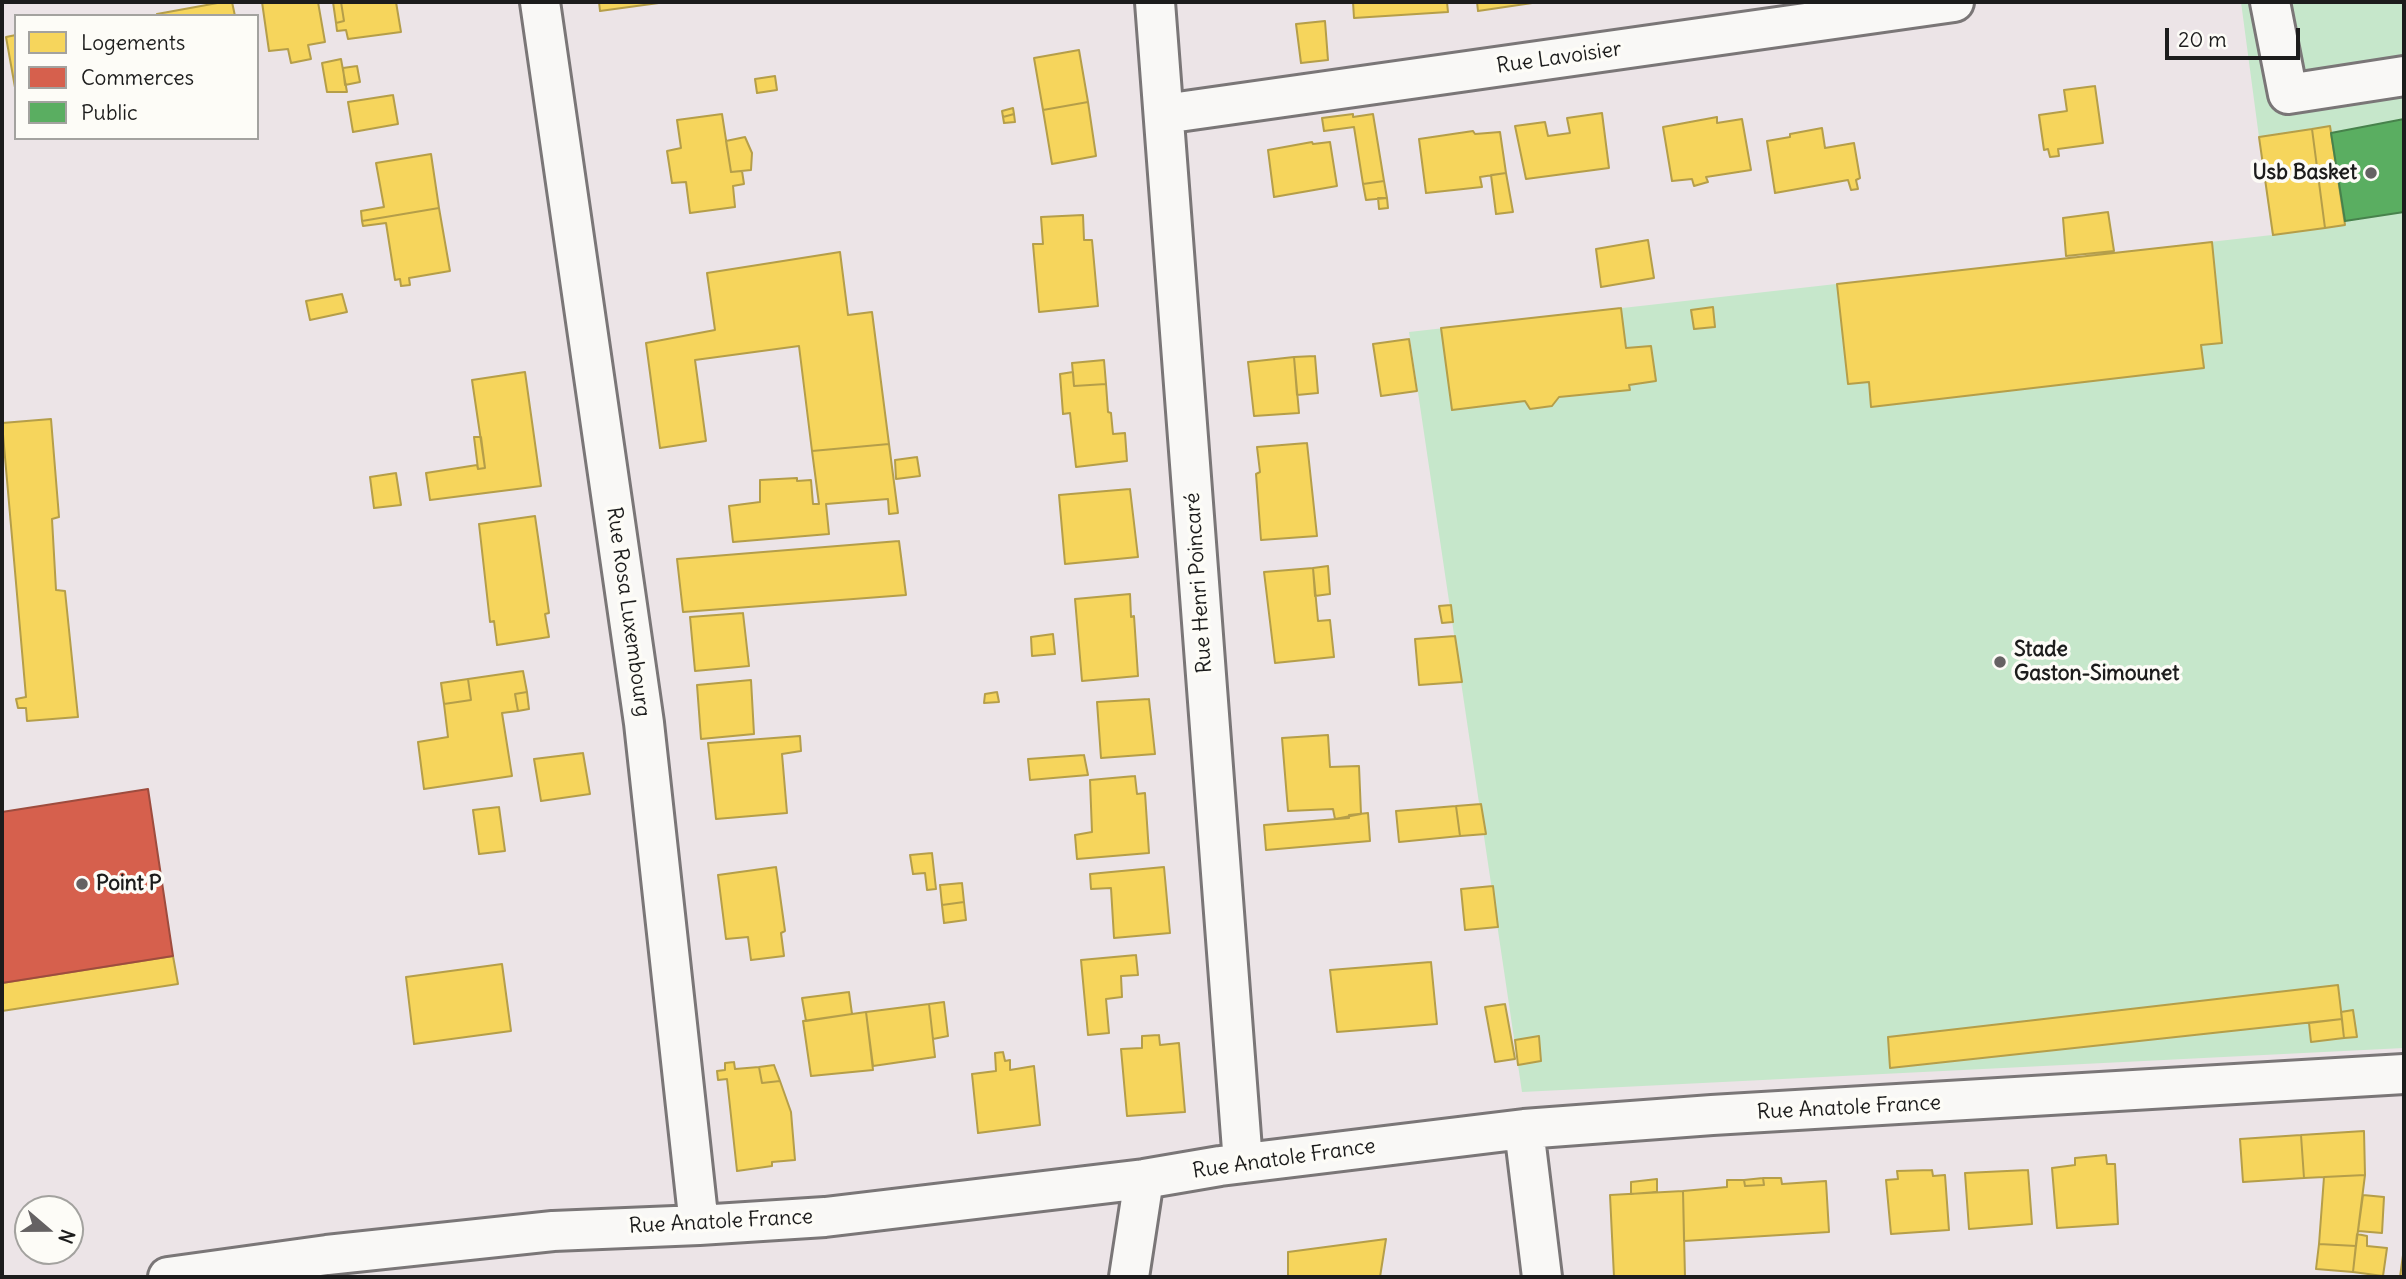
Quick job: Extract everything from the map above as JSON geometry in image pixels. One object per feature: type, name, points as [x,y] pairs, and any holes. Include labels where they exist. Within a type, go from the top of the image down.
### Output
[{"type":"street","name":"Rue Rosa Luxembourg","points":[[540,2],[644,723],[699,1225]]},
{"type":"street","name":"Rue Henri Poincaré","points":[[1155,2],[1243,1163]]},
{"type":"street","name":"Rue Lavoisier","points":[[1164,114],[1954,2]]},
{"type":"street","points":[[2270,2],[2288,94],[2404,76]]},
{"type":"street","name":"Rue Anatole France","points":[[168,1277],[327,1255],[553,1231],[825,1216],[1144,1179],[1243,1163],[1524,1129],[1712,1115],[2404,1074]]},
{"type":"street","points":[[1524,1129],[1542,1277]]},
{"type":"street","points":[[1129,1277],[1144,1179]]},
{"type":"green space","points":[[2241,2],[2404,2],[2404,1048],[1522,1092],[1409,332],[2272,235]]},
{"type":"building: Logements","points":[[232,2],[235,14],[157,14]]},
{"type":"building: Logements","points":[[262,2],[318,2],[325,42],[308,45],[311,59],[291,63],[288,49],[269,51]]},
{"type":"building: Logements","points":[[333,2],[341,2],[344,21],[336,23]]},
{"type":"building: Logements","points":[[341,2],[396,2],[401,32],[348,39],[346,30],[337,31],[336,23],[344,21]]},
{"type":"building: Logements","points":[[599,2],[666,2],[600,11]]},
{"type":"building: Logements","points":[[1353,2],[1447,2],[1448,12],[1354,18]]},
{"type":"building: Logements","points":[[1477,2],[1539,2],[1478,11]]},
{"type":"building: Logements","points":[[1325,21],[1328,60],[1301,63],[1296,24]]},
{"type":"building: Logements","points":[[14,35],[14,82],[6,37]]},
{"type":"building: Logements","points":[[1079,50],[1088,102],[1043,110],[1034,58]]},
{"type":"building: Logements","points":[[341,59],[347,92],[327,92],[322,63]]},
{"type":"building: Logements","points":[[357,66],[360,82],[345,85],[343,68]]},
{"type":"building: Logements","points":[[775,76],[777,90],[757,93],[755,79]]},
{"type":"building: Logements","points":[[2095,86],[2103,143],[2058,149],[2059,156],[2050,157],[2048,149],[2044,150],[2039,115],[2067,111],[2064,90]]},
{"type":"building: Logements","points":[[393,95],[398,124],[353,132],[348,102]]},
{"type":"building: Logements","points":[[1088,102],[1096,156],[1052,164],[1043,110]]},
{"type":"building: Logements","points":[[1013,108],[1014,114],[1003,117],[1002,111]]},
{"type":"building: Logements","points":[[1602,113],[1609,168],[1526,179],[1515,126],[1545,122],[1548,136],[1570,133],[1567,118]]},
{"type":"building: Logements","points":[[722,114],[731,172],[742,171],[744,184],[733,186],[735,207],[690,213],[686,182],[672,183],[667,151],[681,148],[677,120]]},
{"type":"building: Logements","points":[[1014,114],[1015,122],[1004,123],[1003,117]]},
{"type":"building: Logements","points":[[1353,114],[1353,117],[1373,114],[1384,181],[1363,184],[1354,127],[1324,131],[1322,118]]},
{"type":"building: Logements","points":[[1717,117],[1717,123],[1742,119],[1751,170],[1706,177],[1708,182],[1694,186],[1692,179],[1672,181],[1663,127]]},
{"type":"building: Logements","points":[[2330,126],[2345,225],[2325,228],[2312,129]]},
{"type":"building: Logements","points":[[1822,128],[1825,148],[1854,143],[1860,178],[1856,180],[1858,189],[1851,190],[1848,180],[1775,193],[1767,141]]},
{"type":"building: Logements","points":[[2312,129],[2325,228],[2273,235],[2259,137]]},
{"type":"building: Logements","points":[[1473,131],[1475,134],[1500,132],[1506,173],[1480,177],[1482,187],[1426,193],[1419,139]]},
{"type":"building: Logements","points":[[745,137],[752,153],[751,170],[731,172],[726,141]]},
{"type":"building: Logements","points":[[1312,142],[1330,142],[1337,186],[1274,197],[1268,150]]},
{"type":"building: Logements","points":[[431,154],[439,208],[362,221],[361,211],[384,207],[376,163]]},
{"type":"building: Logements","points":[[1506,173],[1513,212],[1496,214],[1491,175]]},
{"type":"building: Logements","points":[[1384,181],[1387,198],[1366,200],[1363,184]]},
{"type":"building: Logements","points":[[1378,198],[1387,198],[1388,208],[1379,209]]},
{"type":"building: Logements","points":[[439,208],[450,271],[409,278],[410,285],[401,286],[400,279],[395,280],[386,223],[363,226],[362,221]]},
{"type":"building: Logements","points":[[2108,212],[2114,251],[2066,256],[2063,218]]},
{"type":"building: Logements","points":[[1083,215],[1084,240],[1092,240],[1098,306],[1039,312],[1033,244],[1043,244],[1041,217]]},
{"type":"building: Logements","points":[[1648,240],[1654,278],[1601,287],[1596,249]]},
{"type":"building: Logements","points":[[2212,242],[2222,343],[2201,345],[2204,368],[1871,407],[1869,382],[1848,384],[1837,284]]},
{"type":"building: Logements","points":[[840,252],[848,315],[872,312],[889,444],[812,451],[799,346],[695,360],[706,441],[660,448],[646,343],[715,330],[707,273]]},
{"type":"building: Logements","points":[[342,294],[347,312],[310,320],[306,301]]},
{"type":"building: Logements","points":[[1713,307],[1715,327],[1694,329],[1691,310]]},
{"type":"building: Logements","points":[[1621,308],[1626,348],[1651,346],[1656,381],[1629,385],[1630,390],[1559,397],[1552,406],[1530,409],[1525,401],[1452,410],[1441,328]]},
{"type":"building: Logements","points":[[1409,339],[1417,391],[1381,396],[1373,344]]},
{"type":"building: Logements","points":[[1315,356],[1318,393],[1297,395],[1294,357]]},
{"type":"building: Logements","points":[[1294,357],[1299,413],[1254,416],[1248,362]]},
{"type":"building: Logements","points":[[1104,360],[1106,384],[1074,386],[1072,363]]},
{"type":"building: Logements","points":[[525,372],[541,486],[430,500],[426,473],[477,465],[478,469],[485,468],[472,380]]},
{"type":"building: Logements","points":[[1073,372],[1074,386],[1106,384],[1113,434],[1125,433],[1127,461],[1076,467],[1070,413],[1063,414],[1060,374]]},
{"type":"building: Logements","points":[[51,419],[59,517],[52,519],[56,590],[65,591],[78,717],[27,721],[26,708],[18,708],[16,699],[26,697],[2,423]]},
{"type":"building: Logements","points":[[474,437],[481,437],[485,468],[478,469]]},
{"type":"building: Logements","points":[[1307,443],[1317,536],[1261,540],[1256,474],[1260,472],[1257,447]]},
{"type":"building: Logements","points":[[889,444],[898,513],[889,514],[888,499],[826,504],[829,534],[733,542],[729,506],[760,502],[760,480],[811,480],[813,504],[819,504],[812,451]]},
{"type":"building: Logements","points":[[917,457],[920,476],[896,479],[895,460]]},
{"type":"building: Logements","points":[[396,473],[401,505],[374,508],[370,477]]},
{"type":"building: Logements","points":[[1130,489],[1138,557],[1065,564],[1059,495]]},
{"type":"building: Logements","points":[[535,516],[549,613],[545,614],[549,637],[497,645],[494,621],[490,622],[479,524]]},
{"type":"building: Logements","points":[[899,541],[906,595],[683,612],[677,559]]},
{"type":"building: Logements","points":[[1328,566],[1330,594],[1315,596],[1313,568]]},
{"type":"building: Logements","points":[[1313,568],[1318,621],[1330,620],[1334,657],[1275,663],[1264,572]]},
{"type":"building: Logements","points":[[1130,594],[1138,676],[1082,681],[1075,599]]},
{"type":"building: Logements","points":[[1451,605],[1453,622],[1442,623],[1439,606]]},
{"type":"building: Logements","points":[[743,613],[749,666],[695,671],[690,617]]},
{"type":"building: Logements","points":[[1053,634],[1055,654],[1032,656],[1031,637]]},
{"type":"building: Logements","points":[[1455,636],[1462,682],[1419,685],[1415,639]]},
{"type":"building: Logements","points":[[523,671],[527,692],[515,694],[518,711],[502,713],[512,776],[424,789],[418,742],[448,737],[444,704],[471,700],[468,679]]},
{"type":"building: Logements","points":[[468,679],[471,700],[444,704],[441,683]]},
{"type":"building: Logements","points":[[751,680],[754,734],[701,739],[697,685]]},
{"type":"building: Logements","points":[[527,692],[529,709],[518,711],[515,694]]},
{"type":"building: Logements","points":[[997,692],[999,702],[984,703],[985,694]]},
{"type":"building: Logements","points":[[1149,699],[1155,754],[1101,758],[1097,702]]},
{"type":"building: Logements","points":[[1328,735],[1330,767],[1359,766],[1361,814],[1335,819],[1333,809],[1288,811],[1282,738]]},
{"type":"building: Logements","points":[[800,736],[801,751],[782,754],[787,813],[716,819],[708,743]]},
{"type":"building: Logements","points":[[583,753],[590,794],[541,801],[534,759]]},
{"type":"building: Logements","points":[[1084,755],[1088,775],[1030,780],[1028,759]]},
{"type":"building: Logements","points":[[1135,776],[1137,794],[1145,793],[1149,853],[1077,859],[1075,835],[1092,832],[1090,780]]},
{"type":"building: Logements","points":[[1481,804],[1486,834],[1460,836],[1456,806]]},
{"type":"building: Logements","points":[[1456,806],[1460,836],[1399,842],[1396,811]]},
{"type":"building: Logements","points":[[499,807],[505,851],[479,854],[473,810]]},
{"type":"building: Logements","points":[[1368,813],[1370,841],[1266,850],[1264,825],[1349,818],[1349,815]]},
{"type":"building: Logements","points":[[932,853],[936,889],[927,890],[925,873],[913,874],[910,855]]},
{"type":"building: Logements","points":[[776,867],[785,931],[781,933],[784,956],[751,960],[748,937],[726,939],[718,875]]},
{"type":"building: Logements","points":[[1164,867],[1170,933],[1114,938],[1111,888],[1091,889],[1090,874]]},
{"type":"building: Logements","points":[[962,883],[964,902],[942,905],[940,885]]},
{"type":"building: Logements","points":[[1493,886],[1498,927],[1465,930],[1461,889]]},
{"type":"building: Logements","points":[[964,902],[966,920],[944,923],[942,905]]},
{"type":"building: Logements","points":[[1136,955],[1138,975],[1121,976],[1122,997],[1106,999],[1109,1033],[1088,1035],[1081,960]]},
{"type":"building: Logements","points":[[173,956],[178,984],[2,1011],[2,983]]},
{"type":"building: Logements","points":[[1431,962],[1437,1024],[1337,1032],[1330,970]]},
{"type":"building: Logements","points":[[502,964],[511,1031],[414,1044],[406,977]]},
{"type":"building: Logements","points":[[2338,985],[2342,1019],[1890,1068],[1888,1037]]},
{"type":"building: Logements","points":[[849,992],[852,1014],[806,1021],[802,998]]},
{"type":"building: Logements","points":[[944,1002],[948,1036],[933,1039],[929,1004]]},
{"type":"building: Logements","points":[[929,1004],[935,1057],[873,1066],[866,1012]]},
{"type":"building: Logements","points":[[1505,1004],[1515,1059],[1495,1062],[1485,1007]]},
{"type":"building: Logements","points":[[2353,1010],[2357,1037],[2344,1038],[2341,1012]]},
{"type":"building: Logements","points":[[866,1012],[873,1070],[811,1076],[803,1021]]},
{"type":"building: Logements","points":[[2342,1019],[2344,1038],[2311,1042],[2309,1023]]},
{"type":"building: Logements","points":[[1159,1035],[1160,1045],[1179,1043],[1185,1112],[1127,1116],[1121,1049],[1142,1048],[1142,1036]]},
{"type":"building: Logements","points":[[1539,1036],[1541,1061],[1518,1065],[1515,1040]]},
{"type":"building: Logements","points":[[1003,1052],[1005,1061],[1010,1060],[1010,1070],[1034,1066],[1040,1125],[978,1133],[972,1074],[996,1071],[995,1053]]},
{"type":"building: Logements","points":[[734,1062],[735,1069],[759,1067],[762,1083],[780,1081],[791,1112],[795,1160],[772,1162],[772,1166],[737,1171],[727,1079],[718,1080],[717,1071],[725,1070],[725,1063]]},
{"type":"building: Logements","points":[[774,1065],[780,1081],[762,1083],[759,1067]]},
{"type":"building: Logements","points":[[2364,1131],[2365,1175],[2304,1178],[2301,1135]]},
{"type":"building: Logements","points":[[2301,1135],[2304,1178],[2243,1182],[2240,1139]]},
{"type":"building: Logements","points":[[2106,1155],[2107,1164],[2115,1164],[2118,1224],[2057,1228],[2052,1168],[2075,1165],[2075,1158]]},
{"type":"building: Logements","points":[[1932,1170],[1933,1176],[1945,1175],[1949,1230],[1891,1234],[1886,1180],[1898,1179],[1897,1171]]},
{"type":"building: Logements","points":[[2028,1170],[2032,1224],[1969,1229],[1965,1173]]},
{"type":"building: Logements","points":[[2365,1175],[2356,1246],[2319,1244],[2324,1177]]},
{"type":"building: Logements","points":[[1763,1178],[1781,1178],[1782,1184],[1826,1181],[1829,1232],[1684,1241],[1683,1191],[1727,1187],[1727,1180],[1744,1180],[1745,1186],[1764,1185]]},
{"type":"building: Logements","points":[[1763,1178],[1764,1185],[1745,1186],[1744,1180]]},
{"type":"building: Logements","points":[[1657,1179],[1657,1192],[1631,1194],[1631,1182]]},
{"type":"building: Logements","points":[[1683,1191],[1685,1277],[1614,1277],[1610,1195]]},
{"type":"building: Logements","points":[[2363,1195],[2384,1197],[2382,1233],[2358,1231]]},
{"type":"building: Logements","points":[[2357,1234],[2367,1236],[2367,1246],[2387,1248],[2383,1276],[2353,1272]]},
{"type":"building: Logements","points":[[1386,1239],[1380,1277],[1288,1277],[1288,1252]]},
{"type":"building: Logements","points":[[2319,1244],[2356,1246],[2353,1272],[2316,1269]]},
{"type":"building: Logements","points":[[2404,1248],[2404,1277],[2400,1277]]},
{"type":"building: Commerces","name":"Point P","points":[[148,789],[173,956],[2,983],[2,812]]},
{"type":"building: Public","name":"Usb Basket","points":[[2404,119],[2404,212],[2345,221],[2331,133]]},
{"type":"place","name":"Usb Basket","points":[[2371,173]]},
{"type":"place","name":"Stade Gaston-Simounet","points":[[2000,662]]},
{"type":"place","name":"Point P","points":[[82,884]]}]
